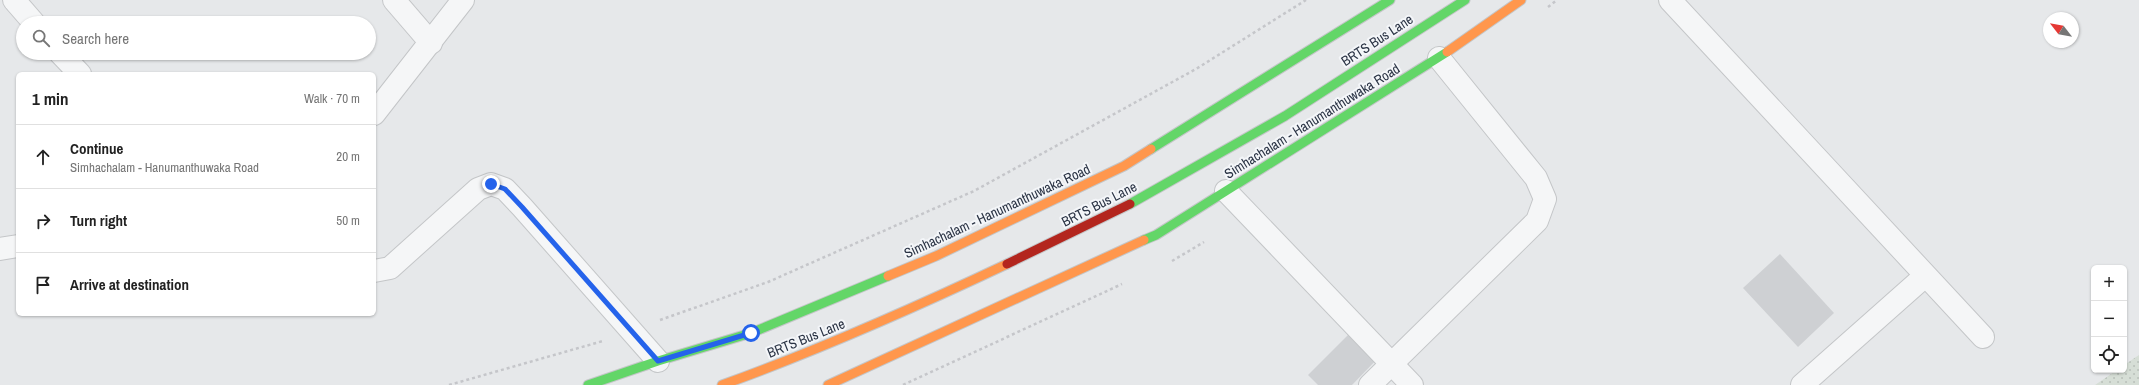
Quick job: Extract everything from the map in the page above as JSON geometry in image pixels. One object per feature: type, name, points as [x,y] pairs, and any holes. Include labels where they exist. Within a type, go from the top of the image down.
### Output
[{"type":"main road","name":"Simhachalam - Hanumanthuwaka Road","points":[[588,385],[658,361],[751,333],[936,256],[1124,166],[1390,0]]},
{"type":"main road","name":"BRTS Bus Lane","points":[[722,385],[766,369],[931,300],[1124,208],[1285,116],[1465,0]]},
{"type":"main road","name":"Simhachalam - Hanumanthuwaka Road","points":[[828,385],[1156,235],[1439,58],[1521,0]]},
{"type":"street","points":[[14,0],[28,16]]},
{"type":"street","points":[[394,0],[431,43]]},
{"type":"street","points":[[376,112],[431,43],[463,0]]},
{"type":"street","points":[[1670,0],[1983,337]]},
{"type":"street","points":[[1370,385],[1537,221],[1545,199],[1536,178],[1439,58]]},
{"type":"street","points":[[67,60],[78,72]]},
{"type":"street","points":[[376,271],[390,268],[478,189],[491,184],[505,189],[522,207],[658,361]]},
{"type":"street","points":[[1226,192],[1412,385]]},
{"type":"street","points":[[0,249],[16,246]]},
{"type":"street","points":[[1802,385],[1926,276]]},
{"type":"path","points":[[449,385],[586,347],[768,282],[974,191],[1196,69],[1306,0]]},
{"type":"shaded area","points":[[2139,355],[2139,385],[2095,385],[2113,373],[2127,373],[2127,363]]},
{"type":"building","points":[[1780,254],[1834,313],[1798,347],[1743,288]]},
{"type":"building","points":[[1354,329],[1381,355],[1352,385],[1318,385],[1308,375]]},
{"type":"traffic: fast","points":[[1151,149],[1390,0]]},
{"type":"traffic: fast","points":[[1130,204],[1285,116],[1465,0]]},
{"type":"traffic: fast","points":[[1144,240],[1156,235],[1447,52]]},
{"type":"traffic: fast","points":[[588,385],[658,361],[751,333],[888,276]]},
{"type":"traffic: slow","points":[[1447,52],[1521,0]]},
{"type":"traffic: slow","points":[[888,276],[936,256],[1124,166],[1151,149]]},
{"type":"traffic: slow","points":[[828,385],[1144,240]]},
{"type":"traffic: slow","points":[[722,385],[794,358],[866,328],[1007,264]]},
{"type":"traffic: jam","points":[[1007,264],[1130,204]]},
{"type":"route","points":[[491,184],[505,189],[522,207],[658,361],[751,333]]}]
